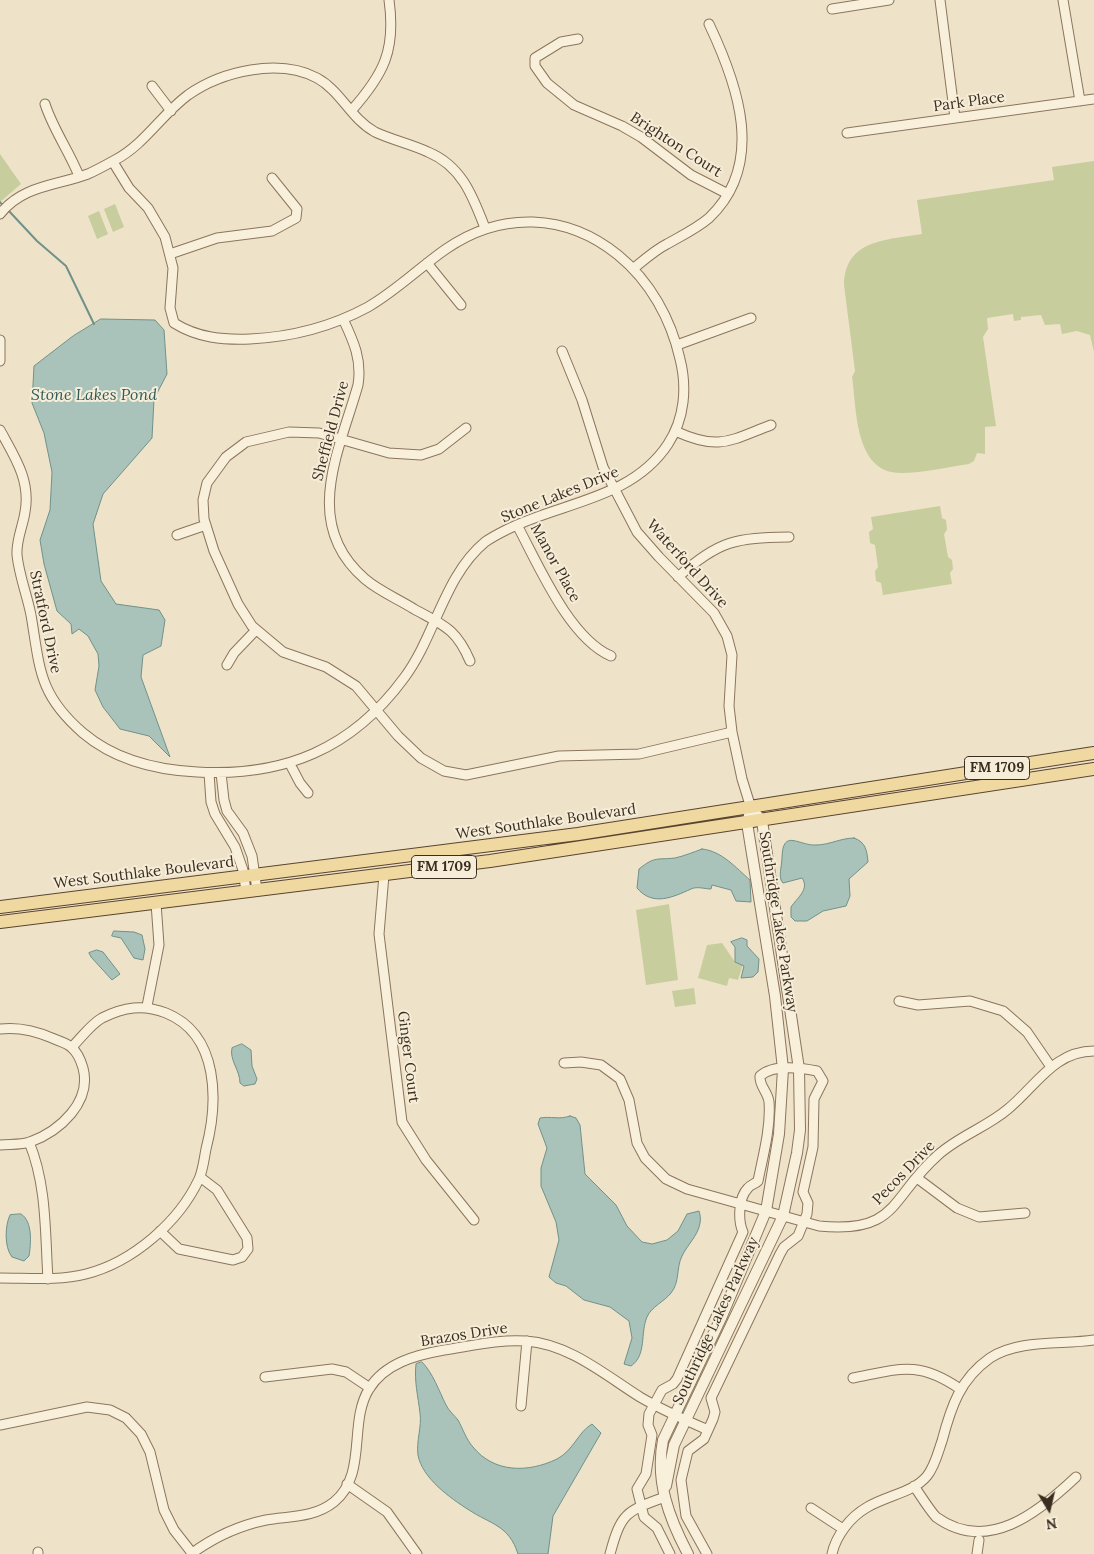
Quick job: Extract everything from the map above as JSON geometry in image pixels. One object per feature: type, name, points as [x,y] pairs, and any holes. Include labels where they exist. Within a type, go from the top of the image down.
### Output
[{"type":"main road","name":"West Southlake Boulevard","points":[[0,907],[578,834],[1094,753]]},
{"type":"main road","name":"West Southlake Boulevard","points":[[0,922],[384,875],[762,821],[1094,768]]},
{"type":"street","points":[[351,111],[372,88],[387,55],[392,32],[389,0]]},
{"type":"street","points":[[832,9],[889,0]]},
{"type":"street","points":[[940,0],[955,118]]},
{"type":"street","points":[[1063,0],[1080,101]]},
{"type":"street","points":[[633,269],[665,245],[707,219],[728,194],[741,161],[742,123],[733,83],[721,49],[709,24]]},
{"type":"street","name":"Brighton Court","points":[[578,39],[561,42],[535,58],[535,66],[547,83],[574,105],[641,137],[691,175],[728,194]]},
{"type":"street","points":[[4,210],[26,192],[79,176],[113,162],[144,140],[171,110],[203,86],[247,71],[274,68],[303,72],[318,78],[328,85],[351,111],[373,130],[390,139],[430,152],[449,164],[467,184],[486,228]]},
{"type":"street","points":[[152,86],[171,110]]},
{"type":"street","name":"Park Place","points":[[847,133],[1094,99]]},
{"type":"street","points":[[45,104],[49,116],[70,153],[79,176]]},
{"type":"street","name":"Stone Lakes Drive","points":[[113,162],[129,188],[148,208],[157,222],[170,254],[172,268],[172,317],[178,326],[198,334],[224,339],[257,338],[313,330],[343,319],[373,304],[452,245],[486,228],[526,220],[563,225],[600,242],[633,269],[664,311],[677,345],[684,385],[682,405],[675,431],[664,449],[647,469],[614,490],[517,525],[481,546],[459,574],[408,674],[378,709]]},
{"type":"street","points":[[170,254],[217,238],[272,231],[296,218],[297,209],[272,178]]},
{"type":"street","points":[[427,263],[461,305]]},
{"type":"street","points":[[677,345],[751,318]]},
{"type":"street","name":"Sheffield Drive","points":[[343,319],[359,358],[360,371],[331,479],[328,499],[331,525],[338,546],[352,566],[373,586],[436,621],[456,635],[470,661]]},
{"type":"street","points":[[0,340],[0,361]]},
{"type":"street","name":"Waterford Drive","points":[[562,350],[582,400],[603,467],[637,532],[678,577],[714,612],[727,636],[732,655],[729,706],[732,732],[742,779],[751,808]]},
{"type":"street","points":[[675,431],[696,441],[718,444],[771,426]]},
{"type":"street","points":[[466,428],[439,449],[420,455],[389,453],[319,433],[289,432],[246,442],[237,447],[216,467],[207,483],[203,500],[206,525],[214,551],[238,604],[256,630],[283,652],[339,673],[364,692],[398,736],[421,758],[444,771],[466,774],[559,756],[638,754],[732,732]]},
{"type":"street","name":"Stratford Drive","points":[[0,430],[21,467],[27,497],[17,554],[31,616],[36,660],[48,692],[71,722],[85,735],[113,753],[160,768],[209,773],[272,769],[290,764],[338,741],[378,709]]},
{"type":"street","points":[[177,535],[206,525]]},
{"type":"street","name":"Manor Place","points":[[517,525],[554,596],[569,617],[594,646],[611,656]]},
{"type":"street","points":[[678,577],[712,550],[734,540],[789,537]]},
{"type":"street","points":[[227,665],[234,653],[256,630]]},
{"type":"street","points":[[290,764],[300,783],[308,793]]},
{"type":"street","points":[[209,773],[211,802],[215,814],[250,876]]},
{"type":"street","points":[[221,773],[224,800],[228,811],[248,844],[251,890]]},
{"type":"street","name":"Southridge Lakes Parkway","points":[[665,1497],[674,1445],[783,1216],[797,1153],[800,1130],[799,1069],[762,821],[751,808]]},
{"type":"street","name":"Southridge Lakes Parkway","points":[[688,1554],[676,1531],[665,1497],[659,1461],[663,1440],[722,1316],[766,1211],[781,1112],[783,1069],[775,996],[747,823],[751,808]]},
{"type":"street","name":"Ginger Court","points":[[384,875],[379,934],[402,1122],[426,1160],[474,1220]]},
{"type":"street","points":[[147,1006],[159,945],[156,903]]},
{"type":"street","points":[[899,1000],[918,1005],[970,1001],[1003,1012],[1027,1032],[1051,1067]]},
{"type":"street","points":[[0,1278],[59,1280],[88,1274],[140,1248],[176,1214],[200,1178],[213,1123],[214,1085],[208,1059],[193,1033],[177,1018],[147,1006],[131,1008],[100,1019],[72,1047]]},
{"type":"street","points":[[0,1029],[36,1032],[72,1047],[80,1060],[85,1076],[83,1091],[77,1107],[66,1119],[47,1133],[29,1142],[0,1145]]},
{"type":"street","name":"Pecos Drive","points":[[564,1063],[586,1062],[601,1065],[620,1079],[630,1100],[637,1143],[644,1158],[666,1179],[688,1190],[804,1222],[834,1228],[860,1227],[870,1224],[895,1206],[939,1154],[1008,1109],[1051,1067],[1067,1056],[1094,1051]]},
{"type":"street","points":[[741,1204],[748,1187],[758,1181],[763,1155],[769,1100],[760,1081],[760,1076],[773,1070],[783,1069],[817,1071],[823,1081],[814,1099],[813,1147],[803,1192],[808,1208],[804,1222]]},
{"type":"street","points":[[29,1142],[35,1155],[43,1191],[48,1279]]},
{"type":"street","points":[[160,1231],[179,1249],[233,1260],[242,1257],[248,1249],[247,1238],[217,1190],[200,1178]]},
{"type":"street","points":[[918,1178],[957,1208],[979,1217],[1025,1213]]},
{"type":"street","name":"Southridge Lakes Parkway","points":[[640,1506],[637,1489],[646,1474],[652,1435],[648,1419],[662,1390],[673,1384],[677,1379],[738,1247],[743,1232],[739,1221],[741,1204]]},
{"type":"street","name":"Southridge Lakes Parkway","points":[[707,1554],[686,1516],[681,1480],[688,1451],[699,1445],[708,1430],[715,1412],[711,1398],[784,1246],[798,1236],[804,1222]]},
{"type":"street","points":[[832,1554],[836,1540],[858,1511],[869,1504],[914,1486],[927,1476],[932,1467],[950,1411],[960,1389],[973,1372],[1002,1352],[1028,1346],[1094,1340]]},
{"type":"street","points":[[521,1406],[527,1341]]},
{"type":"street","name":"Brazos Drive","points":[[191,1553],[232,1529],[267,1520],[313,1513],[334,1502],[347,1484],[355,1464],[360,1412],[370,1388],[388,1369],[404,1360],[434,1352],[486,1343],[527,1341],[554,1347],[568,1353],[655,1405],[708,1430]]},
{"type":"street","points":[[265,1377],[332,1369],[346,1372],[370,1388]]},
{"type":"street","points":[[853,1378],[904,1369],[915,1369],[935,1373],[960,1389]]},
{"type":"street","points":[[0,1425],[87,1407],[110,1410],[120,1414],[134,1425],[144,1440],[154,1464],[164,1510],[174,1530],[191,1553]]},
{"type":"street","points":[[914,1486],[936,1518],[961,1537],[979,1540],[1002,1536],[1022,1527],[1076,1478]]},
{"type":"street","points":[[347,1484],[387,1512],[417,1554]]},
{"type":"street","points":[[610,1554],[617,1529],[627,1513],[665,1497]]},
{"type":"street","points":[[640,1506],[644,1517],[657,1528],[670,1554]]},
{"type":"street","points":[[811,1508],[843,1529]]},
{"type":"street","points":[[977,1554],[979,1540]]},
{"type":"green space","points":[[0,154],[21,184],[0,202]]},
{"type":"green space","points":[[1094,161],[1094,352],[1090,335],[1077,331],[1062,334],[1060,324],[1045,325],[1041,315],[1021,317],[1021,320],[1014,321],[1013,314],[987,318],[988,329],[983,337],[996,426],[985,427],[985,454],[977,453],[974,461],[969,464],[909,473],[886,470],[874,462],[866,451],[861,437],[857,421],[852,377],[855,371],[844,285],[846,270],[852,258],[870,244],[922,234],[917,200],[1054,180],[1052,167]]},
{"type":"green space","points":[[115,204],[124,227],[113,232],[104,209]]},
{"type":"green space","points":[[99,211],[108,234],[97,239],[88,216]]},
{"type":"green space","points":[[940,506],[942,518],[946,520],[947,530],[944,534],[948,557],[952,560],[953,569],[950,573],[952,584],[883,595],[881,583],[876,581],[875,571],[878,567],[875,545],[870,543],[869,532],[873,529],[871,517]]},
{"type":"green space","points":[[669,904],[678,980],[646,985],[636,910]]},
{"type":"green space","points":[[722,943],[735,962],[743,964],[738,980],[729,978],[727,986],[698,978],[707,945]]},
{"type":"green space","points":[[694,988],[696,1004],[675,1007],[672,991]]},
{"type":"water","name":"Stone Lakes Pond","points":[[101,319],[155,320],[164,330],[167,374],[154,399],[152,438],[103,494],[93,524],[101,581],[116,604],[159,610],[165,620],[161,646],[143,655],[141,677],[170,757],[149,736],[120,729],[103,707],[95,690],[99,666],[98,654],[88,636],[79,629],[72,634],[71,624],[57,611],[44,564],[40,540],[50,510],[52,472],[44,433],[32,403],[34,366],[73,336]]},
{"type":"water","points":[[854,838],[863,844],[868,862],[849,879],[850,896],[846,906],[823,911],[807,921],[795,921],[791,917],[791,907],[804,890],[804,882],[802,878],[783,883],[781,880],[780,875],[785,843],[793,840],[810,845],[821,845]]},
{"type":"water","points":[[702,849],[716,853],[734,865],[750,880],[751,902],[736,901],[731,890],[712,885],[711,889],[693,888],[663,899],[650,897],[643,894],[637,888],[639,869],[649,862],[656,859],[675,858]]},
{"type":"water","points":[[114,931],[134,932],[142,935],[145,949],[143,960],[134,958],[121,938],[112,936]]},
{"type":"water","points":[[742,938],[747,940],[747,946],[759,959],[758,972],[753,977],[741,978],[744,966],[735,962],[735,947],[731,942]]},
{"type":"water","points":[[97,950],[103,952],[120,974],[112,980],[89,953]]},
{"type":"water","points":[[242,1044],[251,1050],[252,1066],[257,1079],[255,1084],[244,1086],[240,1083],[231,1052],[232,1048]]},
{"type":"water","points":[[570,1116],[576,1118],[580,1125],[585,1174],[616,1205],[627,1226],[642,1242],[652,1244],[667,1240],[678,1231],[687,1214],[699,1211],[700,1214],[699,1228],[682,1256],[674,1289],[649,1313],[645,1323],[639,1356],[631,1366],[624,1364],[632,1338],[629,1321],[610,1307],[584,1300],[566,1286],[556,1283],[549,1277],[559,1240],[556,1222],[541,1186],[541,1168],[547,1148],[538,1124],[540,1118]]},
{"type":"water","points":[[21,1214],[28,1222],[30,1233],[29,1256],[24,1261],[12,1257],[9,1253],[6,1236],[10,1215]]},
{"type":"water","points":[[422,1362],[433,1377],[447,1407],[458,1420],[471,1444],[481,1456],[501,1466],[523,1468],[546,1464],[568,1451],[587,1427],[592,1424],[601,1433],[553,1516],[548,1554],[518,1554],[514,1544],[504,1531],[454,1500],[438,1487],[425,1472],[418,1455],[420,1418],[416,1388],[416,1364]]},
{"type":"waterway","points":[[0,202],[4,207]]},
{"type":"waterway","points":[[8,210],[37,241],[66,266],[94,324]]}]
